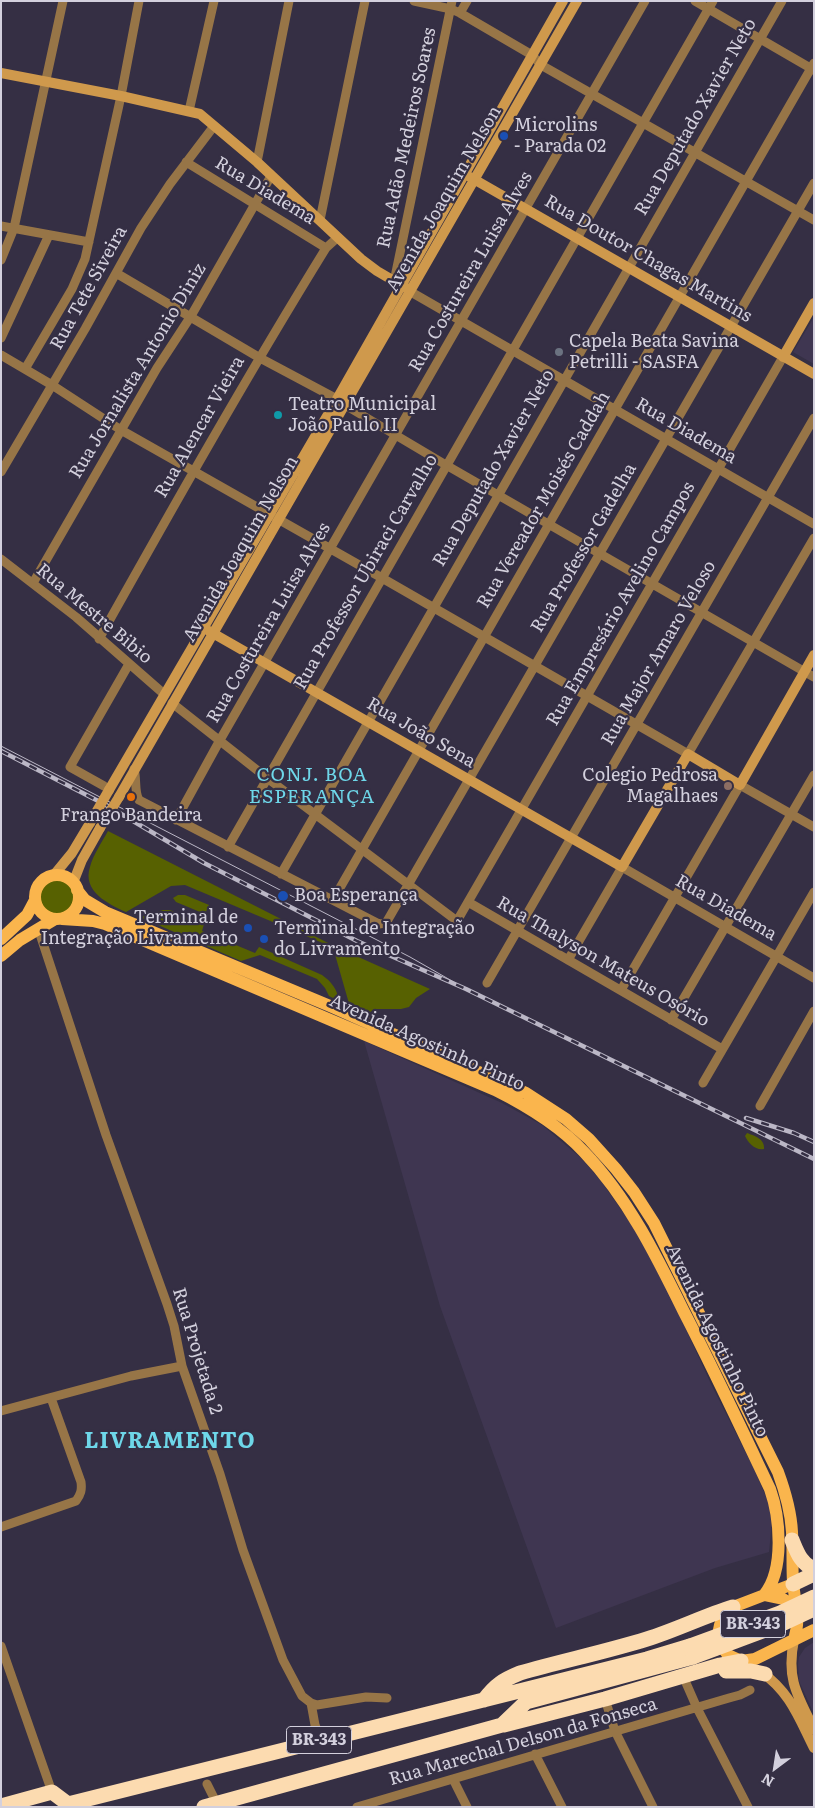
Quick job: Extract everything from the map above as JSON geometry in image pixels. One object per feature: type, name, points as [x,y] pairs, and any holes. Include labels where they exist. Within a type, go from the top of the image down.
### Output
[{"type":"highway","points":[[792,1540],[803,1562],[814,1569]]},
{"type":"highway","points":[[793,1584],[814,1574]]},
{"type":"highway","name":"BR-343","points":[[691,1652],[814,1597]]},
{"type":"highway","points":[[484,1700],[494,1686],[520,1673],[645,1640],[733,1606]]},
{"type":"highway","name":"BR-343","points":[[52,1792],[68,1804],[484,1700],[571,1684],[691,1652],[784,1623],[814,1609]]},
{"type":"highway","points":[[502,1725],[720,1665],[741,1661]]},
{"type":"highway","points":[[685,1675],[737,1670],[764,1674]]},
{"type":"highway","name":"BR-343","points":[[213,1806],[502,1725],[526,1702],[571,1684]]},
{"type":"highway","points":[[1,1806],[52,1792]]},
{"type":"main road","name":"Avenida Joaquim Nelson","points":[[54,875],[72,853],[90,823],[106,788],[164,694],[209,630],[278,519],[341,402],[398,284],[465,174],[563,1]]},
{"type":"main road","name":"Avenida Joaquim Nelson","points":[[76,886],[82,860],[172,703],[269,514],[411,292],[577,1]]},
{"type":"main road","points":[[1,73],[121,96],[202,115],[257,162],[366,263],[411,292]]},
{"type":"main road","name":"Rua Doutor Chagas Martins","points":[[465,174],[814,374]]},
{"type":"main road","name":"Rua Empresário Avelino Campos","points":[[783,357],[814,303]]},
{"type":"main road","name":"Rua João Sena","points":[[209,630],[622,867]]},
{"type":"main road","points":[[622,867],[688,754],[740,785],[814,655]]},
{"type":"main road","points":[[1,939],[26,915],[34,900],[37,887],[47,877],[54,875],[68,878],[76,886],[79,897],[74,911],[38,928],[1,956]]},
{"type":"main road","name":"Avenida Agostinho Pinto","points":[[76,886],[85,900],[105,912],[514,1086],[551,1108],[589,1139],[634,1192],[654,1223],[778,1472],[789,1508],[793,1584],[797,1608]]},
{"type":"main road","points":[[34,900],[41,914],[58,919]]},
{"type":"main road","name":"Avenida Agostinho Pinto","points":[[58,919],[93,921],[105,924],[495,1090],[523,1104],[547,1120],[583,1151],[606,1176],[632,1213],[652,1247],[770,1489],[778,1521],[777,1555],[774,1579],[764,1594]]},
{"type":"main road","points":[[793,1584],[733,1606],[722,1620],[718,1635],[720,1644],[728,1655],[764,1674],[798,1706],[814,1729]]},
{"type":"main road","points":[[764,1594],[784,1599],[797,1608],[797,1629],[790,1664],[791,1677],[798,1706],[814,1748]]},
{"type":"main road","points":[[741,1661],[755,1659],[768,1654],[814,1630]]},
{"type":"street","points":[[1,260],[14,228],[63,1]]},
{"type":"street","points":[[25,369],[72,289],[85,259],[121,96],[139,1]]},
{"type":"street","points":[[189,111],[214,1]]},
{"type":"street","points":[[257,162],[288,1]]},
{"type":"street","points":[[320,220],[365,1]]},
{"type":"street","points":[[414,1],[452,5],[460,13],[532,55],[541,64],[814,220]]},
{"type":"street","points":[[460,13],[467,1]]},
{"type":"street","name":"Rua Costureira Luisa Alves","points":[[176,820],[220,740],[645,1]]},
{"type":"street","points":[[694,1],[711,5],[760,39],[813,67]]},
{"type":"street","name":"Rua Deputado Xavier Neto","points":[[280,874],[782,1]]},
{"type":"street","name":"Rua Adão Medeiros Soares","points":[[398,284],[452,5]]},
{"type":"street","name":"Rua Professor Ubiraci Carvalho","points":[[228,847],[711,5]]},
{"type":"street","name":"Rua Vereador Moisés Caddah","points":[[333,900],[813,67]]},
{"type":"street","name":"Rua Tete Siveira","points":[[1,472],[141,228],[186,162],[214,126]]},
{"type":"street","name":"Rua Diadema","points":[[186,162],[326,248]]},
{"type":"street","name":"Rua Jornalista Antonio Diniz","points":[[34,583],[157,368],[190,316],[272,176]]},
{"type":"street","name":"Rua Professor Gadelha","points":[[333,900],[379,924],[383,925],[389,920],[814,183]]},
{"type":"street","points":[[1,226],[89,242]]},
{"type":"street","points":[[1,338],[49,235]]},
{"type":"street","name":"Rua Alencar Vieira","points":[[99,639],[193,470],[326,248],[337,238]]},
{"type":"street","points":[[116,273],[814,677]]},
{"type":"street","name":"Rua Diadema","points":[[411,292],[814,524]]},
{"type":"street","points":[[1,355],[52,385],[121,430],[688,754],[814,538]]},
{"type":"street","name":"Rua Empresário Avelino Campos","points":[[409,885],[457,921],[783,357]]},
{"type":"street","name":"Rua Major Amaro Veloso","points":[[486,983],[814,418]]},
{"type":"street","name":"Rua Mestre Bibio","points":[[1,559],[34,583],[164,694]]},
{"type":"street","points":[[106,788],[70,766],[129,664]]},
{"type":"street","points":[[172,703],[267,778],[409,885]]},
{"type":"street","points":[[134,769],[137,780],[136,795],[139,800],[333,900]]},
{"type":"street","points":[[672,1020],[814,774]]},
{"type":"street","points":[[621,990],[740,785],[814,827]]},
{"type":"street","points":[[568,960],[622,867]]},
{"type":"street","name":"Rua Diadema","points":[[622,867],[814,978]]},
{"type":"street","points":[[703,1083],[814,892]]},
{"type":"street","name":"Rua Thalyson Mateus Osório","points":[[468,902],[722,1049]]},
{"type":"street","name":"Rua Projetada 2","points":[[38,928],[106,1134],[167,1304],[174,1326],[182,1366],[220,1474],[243,1550],[284,1660],[302,1696],[311,1703]]},
{"type":"street","points":[[760,1106],[814,1011]]},
{"type":"street","points":[[1,1411],[131,1376],[182,1366]]},
{"type":"street","points":[[1,1527],[76,1501],[80,1496],[81,1482],[51,1398]]},
{"type":"street","points":[[1,1646],[52,1792]]},
{"type":"street","points":[[685,1675],[697,1708],[748,1807]]},
{"type":"street","name":"Rua Marechal Delson da Fonseca","points":[[357,1807],[697,1708],[740,1695],[750,1690]]},
{"type":"street","points":[[320,1740],[311,1703],[325,1704],[366,1696],[387,1698]]},
{"type":"street","points":[[605,1698],[615,1732],[653,1807]]},
{"type":"street","points":[[535,1754],[562,1807]]},
{"type":"street","points":[[453,1779],[467,1807]]},
{"type":"street","points":[[207,1784],[213,1806]]},
{"type":"shaded area","points":[[814,317],[814,364],[793,352]]},
{"type":"shaded area","points":[[364,1041],[502,1103],[542,1125],[581,1158],[601,1181],[650,1251],[711,1384],[754,1469],[773,1513],[769,1552],[715,1568],[556,1628],[440,1306]]},
{"type":"shaded area","points":[[814,1642],[814,1714],[799,1681],[798,1664],[799,1657],[805,1648]]},
{"type":"green space","points":[[108,831],[336,947],[430,989],[416,998],[409,1007],[401,1009],[374,1009],[369,1013],[350,1007],[334,951],[330,946],[185,885],[171,886],[126,912],[119,909],[98,896],[90,883],[89,875],[93,858]]},
{"type":"green space","points":[[57,878],[70,884],[76,897],[70,910],[57,916],[44,910],[38,897],[44,884]]},
{"type":"green space","points":[[178,895],[185,895],[209,905],[205,914],[176,902],[173,898]]},
{"type":"green space","points":[[170,910],[204,924],[202,931],[255,953],[259,947],[322,975],[334,986],[339,1001],[329,996],[317,979],[260,955],[241,961],[142,918],[142,916]]},
{"type":"green space","points":[[747,1133],[761,1140],[764,1149],[755,1148],[750,1144],[745,1136]]},
{"type":"tram line","points":[[1,746],[410,957],[466,989]]},
{"type":"railway","points":[[1,751],[106,805],[204,863],[357,941],[466,989],[814,1159]]},
{"type":"railway","points":[[746,1118],[794,1133],[814,1142]]},
{"type":"place","name":"Microlins - Parada 02","points":[[504,136]]},
{"type":"place","name":"Capela Beata Savina Petrilli - SASFA","points":[[559,352]]},
{"type":"place","name":"Teatro Municipal João Paulo II","points":[[278,415]]},
{"type":"place","name":"Colegio Pedrosa Magalhaes","points":[[728,786]]},
{"type":"place","name":"Frango Bandeira","points":[[131,797]]},
{"type":"place","name":"Boa Esperança","points":[[283,896]]},
{"type":"place","name":"Terminal de Integração Livramento","points":[[248,928]]},
{"type":"place","name":"Terminal de Integração do Livramento","points":[[264,939]]},
{"type":"district","name":"CONJ. BOA ESPERANÇA","points":[[312,786]]},
{"type":"district","name":"LIVRAMENTO","points":[[170,1442]]}]
